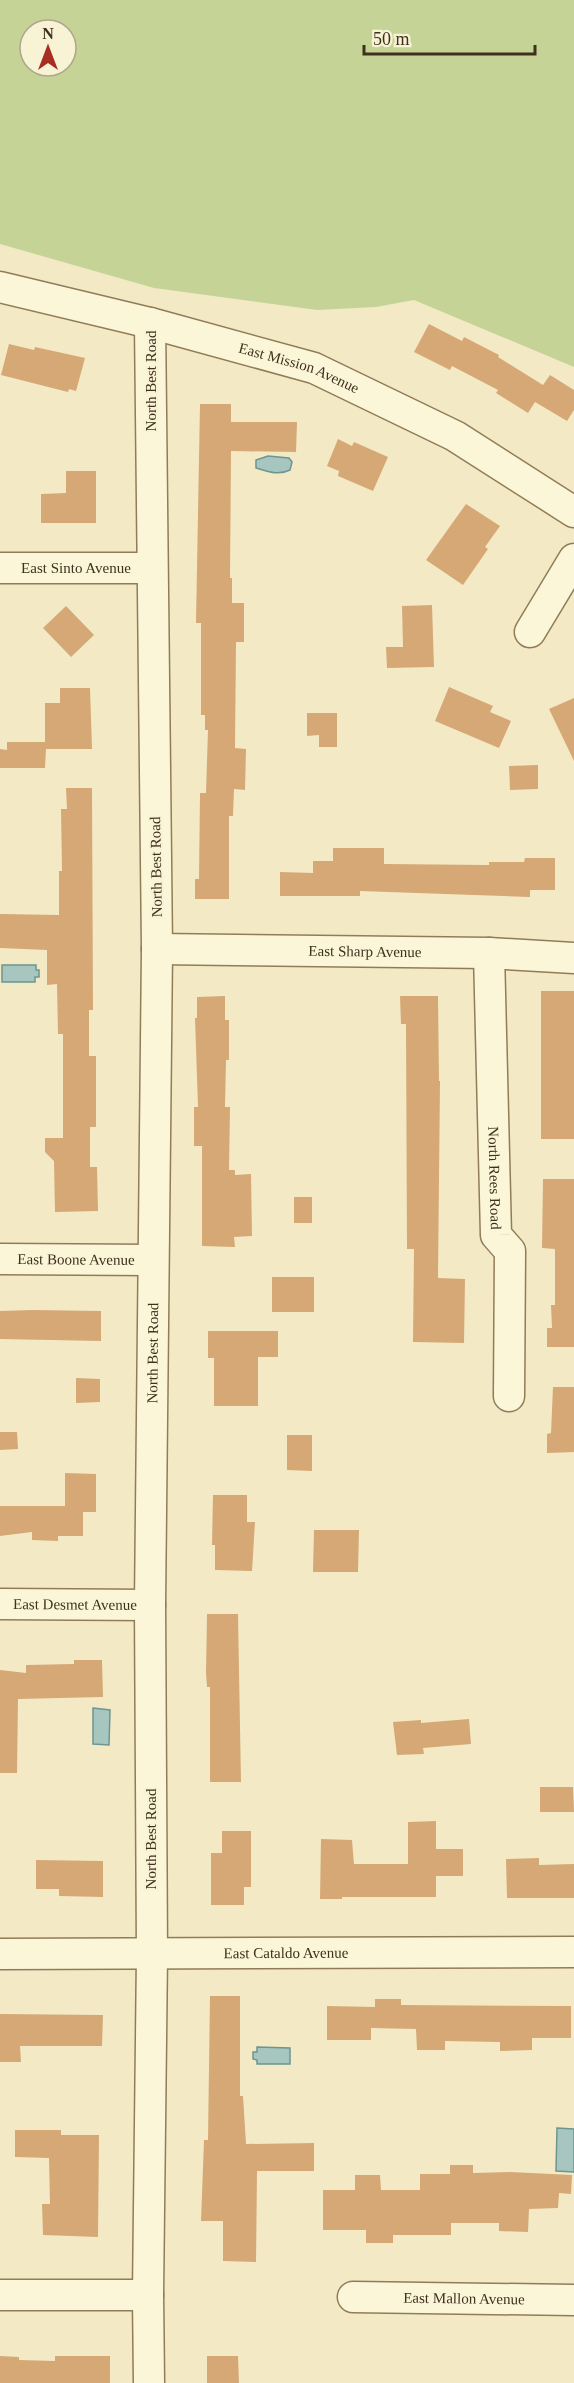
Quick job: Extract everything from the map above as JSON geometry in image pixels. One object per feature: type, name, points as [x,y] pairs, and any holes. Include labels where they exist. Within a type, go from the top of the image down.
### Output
[{"type":"street","name":"East Mission Avenue","points":[[0,287],[150,323],[314,368],[455,436],[574,512]]},
{"type":"street","name":"North Best Road","points":[[149,2383],[152,1954],[150,1605],[157,949],[150,323]]},
{"type":"street","points":[[530,632],[574,559]]},
{"type":"street","name":"East Sinto Avenue","points":[[0,568],[152,568]]},
{"type":"street","name":"East Sharp Avenue","points":[[157,949],[489,953],[574,958]]},
{"type":"street","name":"North Rees Road","points":[[489,953],[496,1235],[510,1251],[509,1396]]},
{"type":"street","name":"East Boone Avenue","points":[[0,1259],[153,1260]]},
{"type":"street","name":"East Desmet Avenue","points":[[0,1604],[150,1605]]},
{"type":"street","name":"East Cataldo Avenue","points":[[0,1954],[574,1952]]},
{"type":"street","points":[[0,2295],[148,2295]]},
{"type":"street","name":"East Mallon Avenue","points":[[353,2297],[574,2300]]},
{"type":"green space","points":[[0,0],[574,0],[574,367],[414,300],[376,307],[317,310],[154,288],[0,244]]},
{"type":"water","points":[[268,456],[289,458],[292,462],[290,470],[277,473],[256,468],[256,460]]},
{"type":"water","points":[[2,965],[36,965],[39,977],[35,977],[35,982],[2,982]]},
{"type":"water","points":[[93,1708],[110,1710],[109,1745],[93,1744]]},
{"type":"water","points":[[257,2047],[290,2048],[290,2064],[257,2064],[257,2060],[253,2059],[253,2052],[257,2052]]},
{"type":"water","points":[[557,2128],[574,2129],[574,2172],[556,2171]]},
{"type":"building","points":[[429,324],[462,341],[464,337],[499,355],[498,357],[543,385],[550,375],[574,390],[574,410],[567,421],[535,402],[528,413],[496,393],[498,390],[452,366],[450,370],[414,352]]},
{"type":"building","points":[[9,344],[85,358],[76,391],[69,389],[68,392],[1,375]]},
{"type":"building","points":[[200,404],[231,404],[231,422],[297,422],[296,452],[231,451],[230,578],[232,578],[232,603],[244,603],[244,642],[236,642],[235,748],[246,749],[245,790],[234,789],[233,816],[229,816],[229,899],[195,899],[195,879],[199,879],[200,793],[206,793],[208,730],[205,730],[205,715],[201,715],[201,623],[196,623]]},
{"type":"building","points":[[338,439],[352,446],[354,442],[388,457],[373,491],[338,476],[339,471],[327,466]]},
{"type":"building","points":[[66,471],[96,471],[96,523],[41,523],[41,494],[66,493]]},
{"type":"building","points":[[466,504],[500,526],[485,547],[488,549],[463,585],[426,560]]},
{"type":"building","points":[[432,605],[434,667],[387,668],[386,647],[403,647],[402,606]]},
{"type":"building","points":[[66,606],[94,635],[71,657],[43,628]]},
{"type":"building","points":[[449,687],[493,706],[490,712],[511,721],[499,748],[435,721]]},
{"type":"building","points":[[60,688],[90,688],[92,749],[46,749],[45,768],[0,768],[0,749],[7,750],[7,742],[45,742],[45,703],[60,703]]},
{"type":"building","points":[[574,698],[574,761],[549,709]]},
{"type":"building","points":[[307,713],[337,713],[337,747],[319,747],[319,735],[307,736]]},
{"type":"building","points":[[538,765],[538,789],[510,790],[509,766]]},
{"type":"building","points":[[66,788],[92,788],[93,1010],[89,1010],[89,1056],[96,1056],[96,1127],[90,1127],[90,1167],[97,1167],[98,1211],[55,1212],[54,1161],[45,1152],[45,1138],[63,1138],[63,1034],[58,1034],[57,984],[47,985],[47,950],[0,948],[0,914],[59,915],[59,871],[62,871],[61,809],[67,809]]},
{"type":"building","points":[[333,848],[384,848],[384,864],[489,865],[489,862],[524,862],[525,858],[555,858],[555,890],[530,890],[530,897],[360,891],[360,896],[280,896],[280,872],[313,873],[313,861],[333,861]]},
{"type":"building","points":[[541,991],[574,991],[574,1139],[541,1139]]},
{"type":"building","points":[[225,996],[225,1020],[229,1020],[229,1060],[226,1060],[225,1107],[230,1107],[229,1170],[235,1170],[235,1175],[251,1174],[252,1236],[234,1237],[235,1247],[202,1246],[202,1146],[194,1146],[194,1107],[198,1107],[195,1018],[197,1018],[197,997]]},
{"type":"building","points":[[400,996],[438,996],[440,1081],[438,1278],[465,1279],[464,1343],[413,1342],[414,1249],[407,1249],[406,1024],[401,1024]]},
{"type":"building","points":[[543,1179],[574,1179],[574,1347],[547,1347],[547,1328],[552,1328],[551,1305],[555,1305],[555,1249],[542,1248]]},
{"type":"building","points":[[294,1197],[312,1197],[312,1223],[294,1223]]},
{"type":"building","points":[[272,1277],[314,1277],[314,1312],[272,1312]]},
{"type":"building","points":[[0,1311],[101,1311],[101,1341],[0,1339]]},
{"type":"building","points":[[208,1331],[278,1331],[278,1357],[258,1357],[258,1406],[214,1406],[214,1358],[208,1358]]},
{"type":"building","points":[[76,1378],[100,1379],[100,1402],[76,1403]]},
{"type":"building","points":[[553,1387],[574,1387],[574,1452],[547,1453],[547,1434],[551,1433]]},
{"type":"building","points":[[0,1432],[17,1432],[18,1449],[0,1450]]},
{"type":"building","points":[[287,1435],[312,1435],[312,1471],[287,1470]]},
{"type":"building","points":[[65,1473],[96,1474],[96,1512],[83,1512],[83,1536],[58,1536],[58,1541],[32,1540],[32,1532],[0,1536],[0,1506],[65,1506]]},
{"type":"building","points":[[213,1495],[247,1495],[247,1522],[255,1522],[252,1571],[215,1570],[215,1545],[212,1545]]},
{"type":"building","points":[[314,1530],[359,1530],[358,1572],[313,1572]]},
{"type":"building","points":[[207,1614],[238,1614],[241,1782],[210,1782],[210,1687],[207,1687],[206,1673]]},
{"type":"building","points":[[74,1660],[102,1660],[103,1697],[18,1699],[17,1773],[0,1773],[0,1670],[26,1673],[26,1665],[74,1664]]},
{"type":"building","points":[[469,1719],[471,1744],[423,1748],[424,1754],[397,1755],[393,1722],[421,1720],[421,1723]]},
{"type":"building","points":[[540,1787],[573,1787],[574,1812],[540,1812]]},
{"type":"building","points":[[436,1821],[436,1849],[463,1849],[463,1876],[436,1876],[436,1897],[320,1899],[321,1839],[352,1840],[354,1864],[408,1864],[408,1822]]},
{"type":"building","points":[[222,1831],[251,1831],[251,1887],[244,1887],[244,1905],[211,1905],[211,1853],[222,1853]]},
{"type":"building","points":[[539,1858],[539,1865],[574,1864],[574,1898],[507,1898],[506,1859]]},
{"type":"building","points":[[36,1860],[103,1861],[103,1897],[59,1896],[59,1889],[36,1889]]},
{"type":"building","points":[[210,1996],[240,1996],[240,2096],[243,2096],[246,2144],[314,2143],[314,2171],[257,2171],[256,2262],[223,2261],[223,2221],[201,2221],[204,2140],[208,2140]]},
{"type":"building","points":[[375,1999],[401,1999],[401,2005],[571,2006],[571,2038],[532,2038],[532,2050],[500,2051],[500,2042],[445,2041],[445,2050],[417,2050],[416,2029],[371,2028],[371,2040],[327,2040],[327,2006],[375,2007]]},
{"type":"building","points":[[0,2014],[103,2015],[102,2046],[20,2046],[21,2062],[0,2062]]},
{"type":"building","points":[[15,2130],[61,2130],[61,2135],[99,2135],[98,2237],[43,2235],[42,2204],[50,2204],[49,2158],[15,2157]]},
{"type":"building","points":[[450,2165],[473,2165],[473,2173],[572,2175],[571,2194],[559,2193],[558,2208],[529,2209],[528,2232],[499,2231],[499,2223],[451,2223],[451,2235],[393,2235],[393,2243],[366,2243],[366,2230],[323,2230],[323,2190],[355,2190],[355,2175],[380,2175],[381,2190],[420,2190],[420,2174],[450,2174]]},
{"type":"building","points":[[0,2356],[19,2357],[19,2360],[55,2361],[55,2356],[110,2356],[110,2383],[0,2383]]},
{"type":"building","points":[[207,2356],[238,2356],[239,2383],[207,2383]]}]
